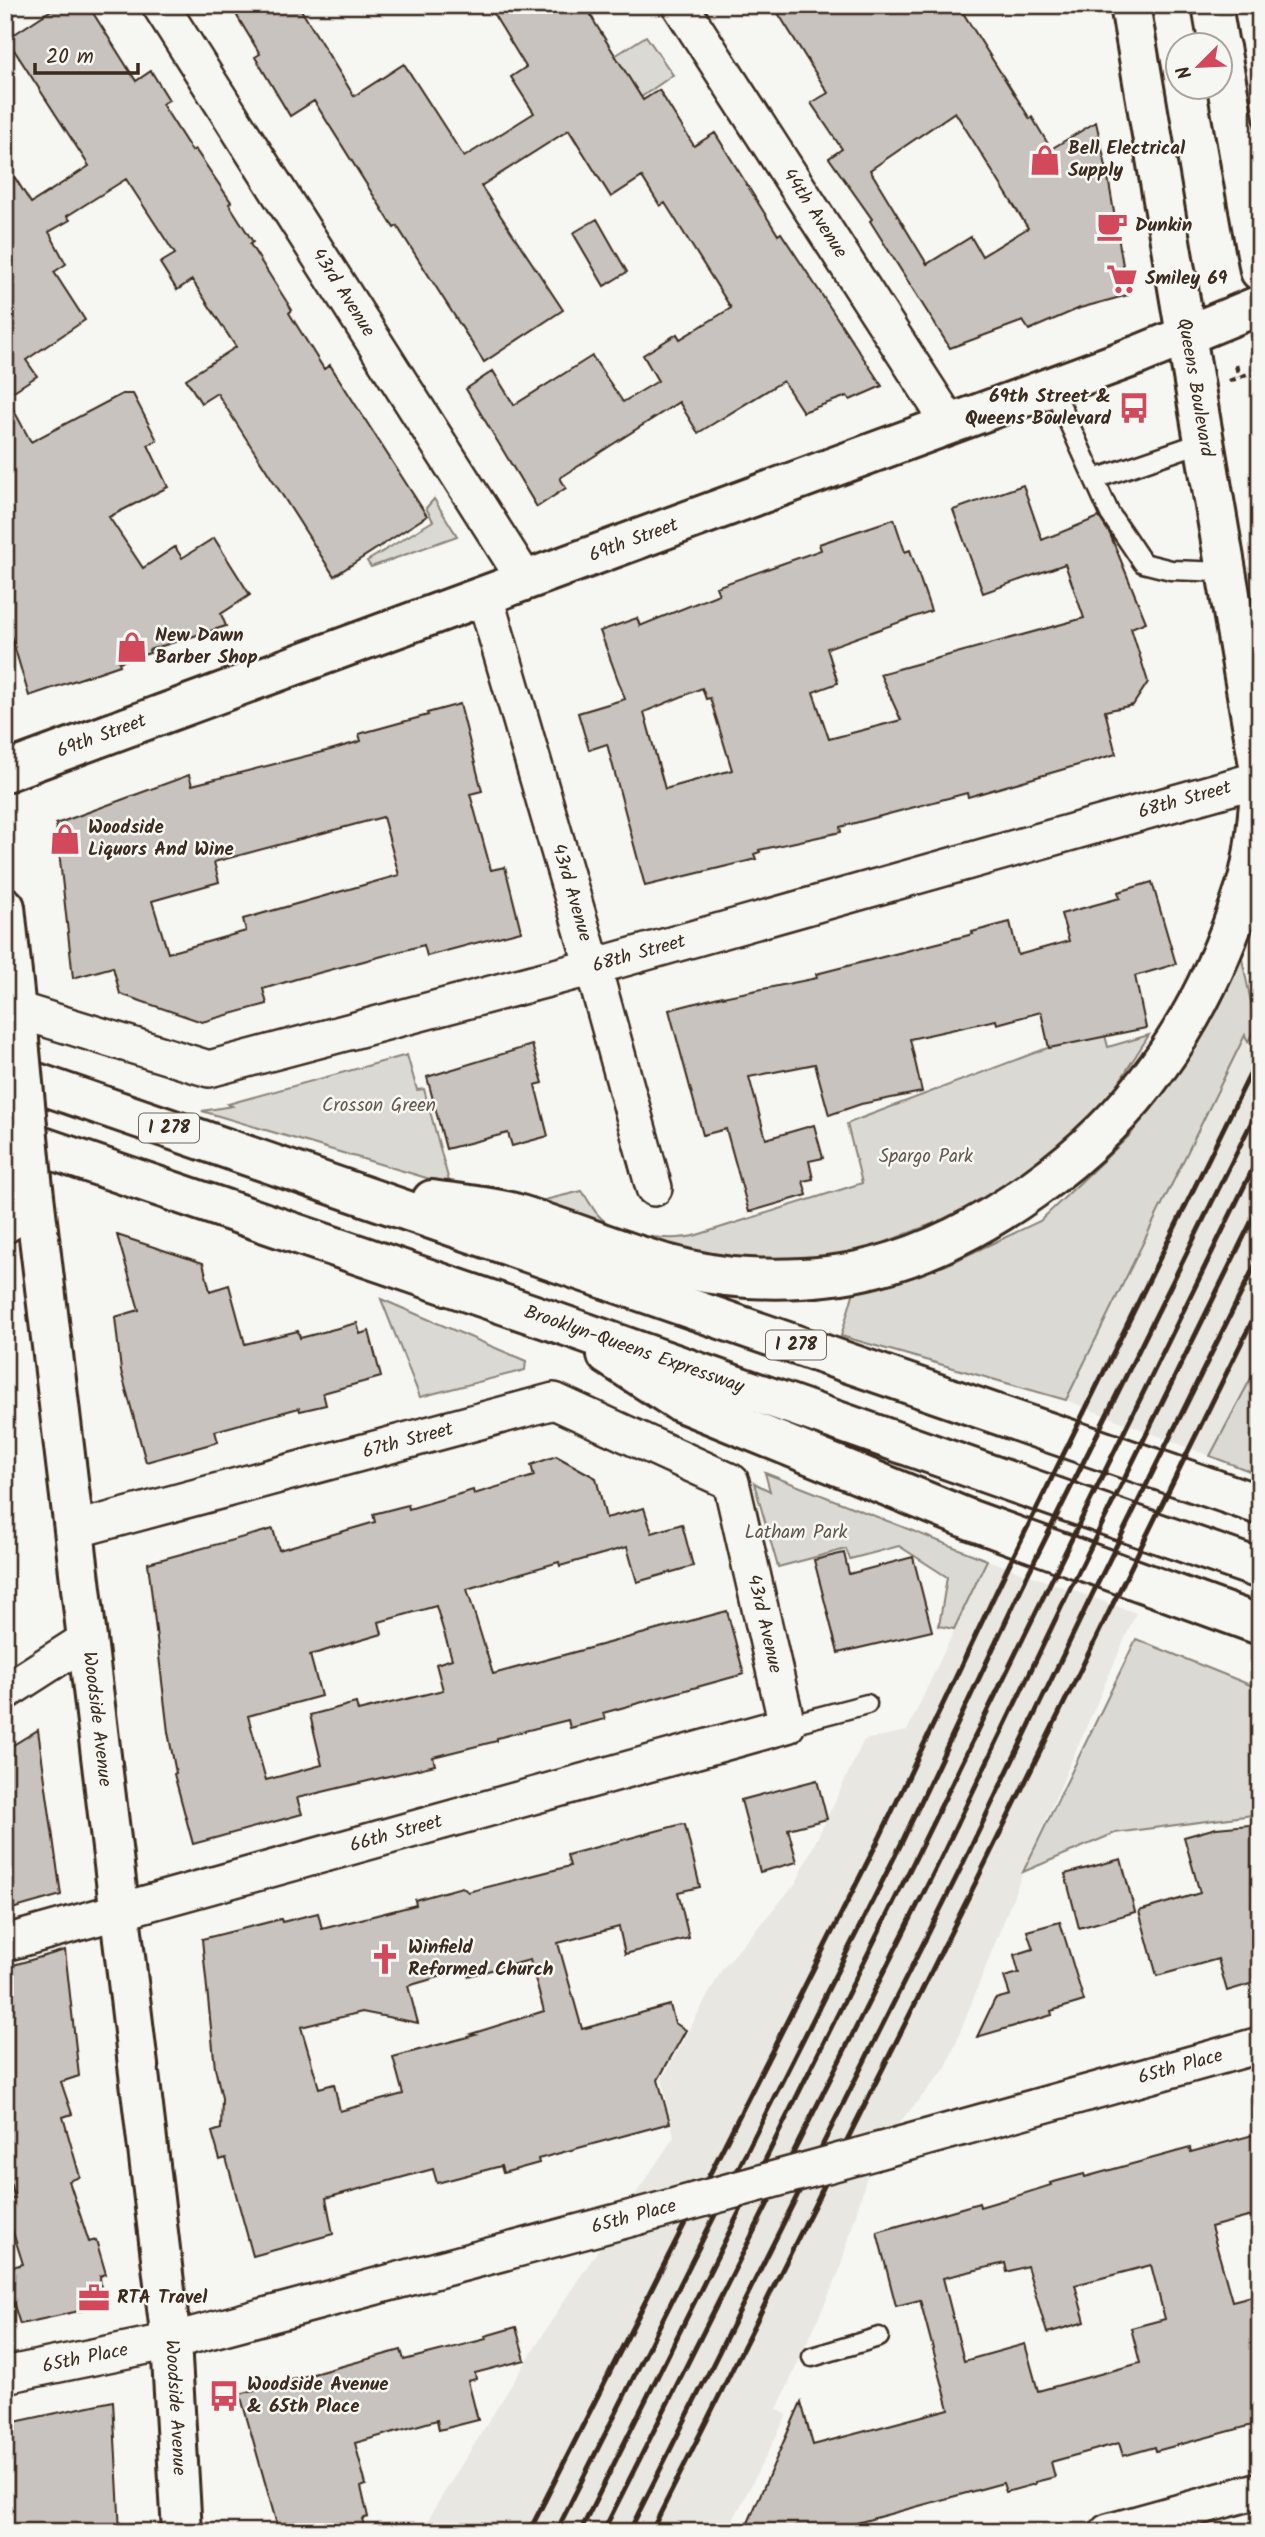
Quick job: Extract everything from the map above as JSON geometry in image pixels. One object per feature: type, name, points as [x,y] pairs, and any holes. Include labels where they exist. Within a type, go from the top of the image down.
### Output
[{"type":"main road","name":"Queens Boulevard","points":[[1130,5],[1260,771]]},
{"type":"main road","points":[[1212,5],[1217,32]]},
{"type":"main road","points":[[1229,102],[1260,271]]},
{"type":"main road","name":"69th Street","points":[[5,772],[950,424],[1260,305]]},
{"type":"main road","points":[[332,1185],[511,1212],[670,1266],[747,1278],[805,1278],[843,1274],[877,1267],[944,1241],[1018,1200],[1061,1169],[1097,1139],[1160,1065],[1186,1023],[1247,884],[1260,793]]},
{"type":"main road","name":"Woodside Avenue","points":[[5,907],[24,1203],[74,1530],[171,2341],[182,2532]]},
{"type":"main road","name":"I 278","points":[[14,1041],[332,1185],[1260,1505]]},
{"type":"main road","name":"Brooklyn-Queens Expressway","points":[[5,1134],[555,1322],[1260,1569]]},
{"type":"main road","points":[[555,1322],[678,1401],[971,1520],[1260,1625]]},
{"type":"street","name":"43rd Avenue","points":[[160,5],[526,581]]},
{"type":"street","name":"44th Avenue","points":[[680,5],[950,424]]},
{"type":"street","name":"43rd Avenue","points":[[485,597],[593,967],[654,1188]]},
{"type":"street","name":"68th Street","points":[[14,1041],[209,1069],[593,967],[1260,779]]},
{"type":"street","name":"67th Street","points":[[74,1530],[554,1401],[731,1482]]},
{"type":"street","name":"43rd Avenue","points":[[731,1482],[787,1725]]},
{"type":"street","points":[[5,1692],[86,1640]]},
{"type":"street","name":"66th Street","points":[[5,1943],[787,1725]]},
{"type":"street","name":"65th Place","points":[[5,2375],[171,2341],[636,2217],[1260,2045]]},
{"type":"street","points":[[1108,2532],[1149,2526],[1260,2490]]},
{"type":"lane","points":[[1052,386],[1110,514],[1143,563],[1171,570],[1225,572]]},
{"type":"lane","points":[[1095,479],[1203,442]]},
{"type":"lane","points":[[787,1725],[867,1704]]},
{"type":"lane","points":[[812,2357],[879,2337]]},
{"type":"path","points":[[1236,365],[1239,377]]},
{"type":"path","points":[[1228,381],[1251,373]]},
{"type":"shaded area","points":[[1245,1034],[1260,1109],[1260,1361],[1210,1456],[1066,1400]]},
{"type":"shaded area","points":[[987,1560],[1136,1613],[1023,1872],[946,2068],[874,2152],[839,2272],[777,2409],[787,2415],[727,2532],[423,2532],[434,2509],[564,2301],[674,2137],[662,2079],[723,1968],[796,1883],[864,1740],[907,1731]]},
{"type":"green space","points":[[646,36],[673,75],[576,142],[549,98]]},
{"type":"green space","points":[[434,499],[457,536],[371,567],[367,561],[433,521],[426,508]]},
{"type":"green space","points":[[1241,954],[1256,1026],[1248,1042],[1245,1035],[1066,1400],[841,1336],[854,1291],[944,1266],[1040,1221],[1131,1134],[1216,1001]]},
{"type":"green space","name":"Spargo Park","points":[[1103,1027],[1108,1047],[1149,1035],[1116,1087],[1117,1092],[1024,1179],[937,1222],[842,1259],[751,1271],[520,1206],[582,1191],[598,1215],[621,1230],[660,1238],[697,1235],[862,1183],[847,1124]]},
{"type":"green space","name":"Crosson Green","points":[[407,1055],[417,1090],[424,1089],[450,1185],[202,1111],[232,1106],[228,1104]]},
{"type":"green space","points":[[381,1299],[526,1361],[525,1370],[420,1397]]},
{"type":"green space","points":[[1260,1361],[1260,1475],[1210,1456]]},
{"type":"green space","name":"Latham Park","points":[[765,1473],[987,1560],[954,1629],[939,1626],[947,1577],[899,1546],[850,1559],[846,1549],[778,1567],[754,1483],[770,1491]]},
{"type":"green space","points":[[1136,1639],[1260,1689],[1260,1814],[1115,1833],[1023,1872]]},
{"type":"building","points":[[59,5],[88,5],[136,81],[151,71],[169,100],[162,104],[192,151],[195,149],[231,202],[229,204],[253,242],[250,244],[292,310],[289,313],[324,369],[330,365],[427,516],[334,576],[217,393],[201,403],[186,379],[236,347],[192,280],[177,290],[160,263],[175,254],[126,179],[67,216],[70,220],[49,232],[66,264],[54,272],[85,320],[26,360],[37,376],[6,396],[31,442],[122,394],[133,394],[157,440],[148,445],[168,487],[109,517],[143,568],[175,547],[182,558],[214,538],[250,595],[221,614],[226,626],[149,650],[150,653],[119,662],[120,665],[29,696],[5,615],[5,162],[31,203],[89,166],[7,39]]},
{"type":"building","points":[[254,5],[298,5],[354,96],[404,64],[464,157],[534,113],[511,77],[526,67],[488,5],[586,5],[643,100],[659,90],[694,146],[715,133],[778,235],[781,233],[882,386],[850,400],[847,396],[803,412],[783,381],[698,433],[679,402],[560,478],[566,488],[537,507],[466,389],[493,371],[514,405],[592,356],[623,402],[658,381],[643,355],[677,334],[680,339],[731,308],[665,203],[660,206],[642,177],[611,197],[569,130],[481,186],[563,310],[484,362],[397,226],[394,228],[314,101],[290,116],[255,57],[260,54],[237,16]]},
{"type":"building","points":[[773,5],[958,5],[1051,149],[1096,122],[1128,295],[1080,308],[1029,330],[1023,321],[950,348],[870,221],[872,219],[829,158],[842,149],[811,103],[828,93]],"holes":[[[955,112],[1028,228],[982,256],[971,237],[927,264],[870,170]]]},
{"type":"building","points":[[597,219],[627,272],[604,286],[573,233]]},
{"type":"building","points":[[1023,485],[1042,540],[1099,517],[1110,534],[1146,622],[1131,628],[1148,682],[1133,705],[1105,711],[1116,754],[968,797],[967,793],[840,827],[841,832],[759,850],[760,852],[754,854],[756,859],[645,886],[607,744],[589,750],[578,713],[625,699],[600,631],[637,618],[640,626],[719,594],[716,587],[821,550],[819,544],[894,519],[905,552],[910,550],[931,611],[827,648],[838,683],[813,692],[829,739],[901,720],[880,674],[1084,618],[1065,564],[983,593],[953,510]],"holes":[[[702,688],[706,699],[710,698],[732,770],[665,789],[644,712]]]},
{"type":"building","points":[[460,704],[482,791],[470,794],[491,870],[505,867],[521,931],[427,956],[424,945],[296,979],[263,989],[267,1004],[202,1022],[120,994],[113,967],[73,978],[56,824],[189,775],[192,785],[330,750],[361,741],[359,734],[428,715],[427,713]],"holes":[[[383,817],[399,875],[243,919],[246,931],[168,953],[152,901],[219,882],[214,862]]]},
{"type":"building","points":[[1152,882],[1176,964],[1135,976],[1146,1028],[1049,1048],[1041,1012],[997,1024],[996,1020],[910,1039],[922,1092],[861,1104],[829,1115],[815,1064],[749,1077],[766,1139],[814,1125],[823,1158],[809,1161],[813,1179],[803,1181],[807,1195],[749,1212],[726,1129],[703,1135],[669,1010],[722,996],[817,978],[816,974],[1010,922],[1018,955],[1069,941],[1061,914],[1120,898],[1118,892]]},
{"type":"building","points":[[532,1045],[543,1083],[535,1085],[548,1136],[512,1146],[508,1133],[446,1149],[427,1077]]},
{"type":"building","points":[[117,1235],[203,1263],[210,1291],[229,1285],[245,1344],[298,1331],[300,1338],[357,1323],[360,1334],[369,1331],[381,1377],[323,1393],[326,1405],[300,1411],[299,1408],[215,1431],[218,1442],[146,1462],[121,1371],[115,1317],[139,1310]]},
{"type":"building","points":[[556,1456],[596,1478],[606,1518],[644,1508],[652,1533],[682,1524],[693,1566],[637,1582],[627,1547],[560,1566],[559,1562],[467,1589],[493,1674],[727,1611],[744,1674],[603,1713],[605,1719],[570,1728],[568,1720],[497,1738],[497,1741],[433,1757],[435,1765],[297,1798],[302,1814],[193,1844],[174,1774],[176,1773],[168,1732],[148,1563],[273,1529],[279,1550],[375,1522],[373,1514],[408,1505],[409,1509],[473,1490],[474,1494],[534,1476],[531,1465]],"holes":[[[436,1606],[452,1659],[436,1664],[443,1690],[358,1711],[356,1703],[310,1715],[322,1765],[266,1780],[248,1716],[321,1696],[310,1655],[382,1634],[379,1622]]]},
{"type":"building","points":[[844,1553],[849,1574],[913,1557],[932,1631],[838,1653],[814,1560]]},
{"type":"building","points":[[38,1730],[61,1895],[5,1911],[5,1750]]},
{"type":"building","points":[[817,1780],[827,1819],[788,1829],[797,1862],[760,1872],[741,1800]]},
{"type":"building","points":[[1260,1824],[1260,1981],[1227,1991],[1218,1959],[1157,1976],[1139,1911],[1200,1893],[1184,1837],[1216,1828]]},
{"type":"building","points":[[685,1825],[700,1887],[678,1892],[689,1938],[625,1954],[619,1927],[558,1943],[582,2029],[670,2005],[675,2023],[686,2030],[658,2080],[670,2123],[538,2159],[539,2163],[503,2173],[501,2166],[437,2183],[433,2169],[326,2198],[333,2234],[253,2256],[226,2158],[220,2160],[212,2132],[221,2129],[222,2098],[215,2068],[202,1939],[281,1919],[282,1922],[318,1913],[322,1929],[416,1905],[415,1900],[462,1887],[468,1892],[570,1866],[567,1855]],"holes":[[[530,1960],[544,2011],[471,2034],[475,2035],[393,2057],[403,2094],[340,2111],[334,2084],[319,2088],[301,2027],[362,2012],[418,2023],[408,1986],[466,1969],[468,1976]]]},
{"type":"building","points":[[1121,1859],[1135,1912],[1079,1928],[1065,1874]]},
{"type":"building","points":[[1060,1922],[1084,2001],[1051,2011],[1052,2015],[977,2037],[995,1999],[1010,1995],[1004,1977],[1019,1973],[1014,1955],[1033,1949],[1027,1931]]},
{"type":"building","points":[[65,1950],[79,2076],[61,2082],[72,2114],[63,2117],[80,2177],[69,2181],[89,2242],[96,2240],[106,2274],[100,2276],[102,2306],[20,2324],[5,2277],[5,2269],[23,2264],[5,2207],[5,2201],[15,2198],[5,2167],[5,1983],[15,1981],[10,1966]]},
{"type":"building","points":[[1260,2133],[1260,2190],[1254,2192],[1259,2214],[1211,2227],[1232,2301],[1260,2294],[1260,2423],[1156,2451],[1155,2447],[1123,2456],[1119,2443],[1051,2462],[1055,2477],[1035,2484],[1006,2492],[1003,2483],[824,2532],[744,2532],[801,2402],[813,2445],[949,2409],[920,2300],[896,2306],[877,2232],[979,2203],[980,2207],[1084,2174],[1085,2177],[1190,2148],[1191,2152]],"holes":[[[1005,2263],[1007,2272],[1027,2266],[1047,2333],[1085,2322],[1075,2285],[1151,2265],[1165,2319],[1131,2328],[1140,2363],[1038,2391],[1025,2344],[964,2361],[943,2278]]]},
{"type":"building","points":[[516,2327],[525,2360],[475,2373],[476,2379],[468,2381],[478,2420],[439,2430],[437,2420],[355,2443],[366,2485],[361,2487],[368,2517],[362,2519],[366,2532],[279,2532],[240,2394],[401,2350],[404,2360],[486,2339],[485,2336]]},
{"type":"building","points":[[113,2401],[120,2532],[5,2532],[5,2424]]},
{"type":"railway","points":[[529,2532],[878,1841],[1008,1567],[1260,1054]]},
{"type":"railway","points":[[556,2532],[901,1844],[1028,1574],[1260,1105]]},
{"type":"railway","points":[[580,2532],[919,1851],[1260,1154]]},
{"type":"railway","points":[[603,2532],[940,1860],[1260,1204]]},
{"type":"railway","points":[[629,2532],[957,1876],[1260,1255]]},
{"type":"railway","points":[[651,2532],[975,1884],[1260,1305]]},
{"type":"place","name":"Bell Electrical Supply","points":[[1045,160]]},
{"type":"place","name":"Dunkin","points":[[1112,226]]},
{"type":"place","name":"Smiley 69","points":[[1122,279]]},
{"type":"place","name":"69th Street & Queens Boulevard","points":[[1134,408]]},
{"type":"place","name":"New Dawn Barber Shop","points":[[132,647]]},
{"type":"place","name":"Woodside Liquors And Wine","points":[[65,839]]},
{"type":"place","name":"Winfield Reformed Church","points":[[385,1959]]},
{"type":"place","name":"RTA Travel","points":[[94,2298]]},
{"type":"place","name":"Woodside Avenue & 65th Place","points":[[224,2396]]}]
